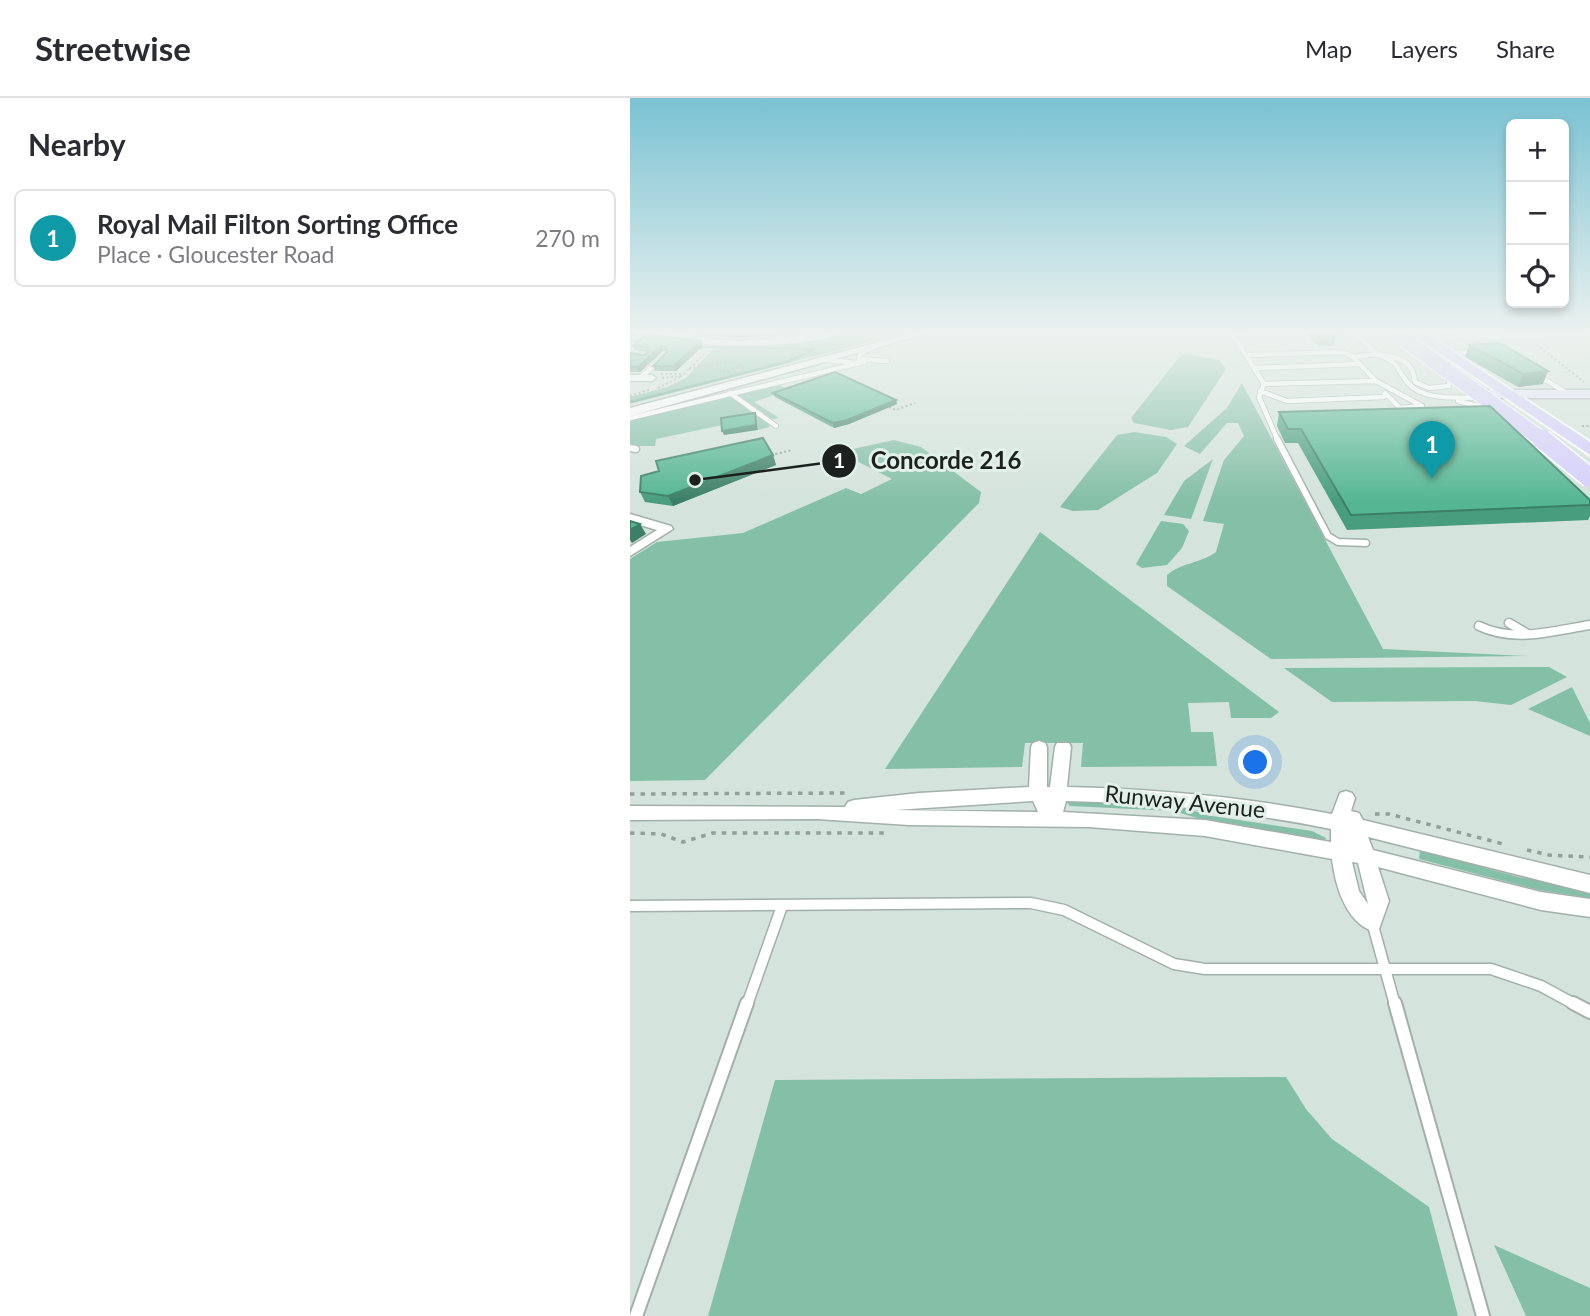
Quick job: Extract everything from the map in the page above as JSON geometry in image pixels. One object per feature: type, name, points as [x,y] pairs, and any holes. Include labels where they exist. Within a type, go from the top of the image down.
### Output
[{"type":"main road","points":[[1477,389],[1502,398],[1536,403],[1590,397]]},
{"type":"main road","points":[[1487,389],[1590,450]]},
{"type":"main road","points":[[1489,389],[1590,478]]},
{"type":"main road","points":[[1491,389],[1590,466]]},
{"type":"main road","points":[[1502,398],[1568,394],[1590,397]]},
{"type":"main road","points":[[1502,398],[1590,485]]},
{"type":"street","points":[[630,410],[707,389]]},
{"type":"street","points":[[630,410],[713,389]]},
{"type":"street","points":[[630,518],[667,529],[630,552]]},
{"type":"street","points":[[1039,747],[1034,774],[1038,792],[1052,820]]},
{"type":"street","points":[[1052,820],[1059,792],[1063,747]]},
{"type":"street","name":"Runway Avenue","points":[[817,812],[908,800],[1038,792],[1205,800],[1348,824],[1590,884]]},
{"type":"street","name":"Runway Avenue","points":[[630,813],[817,812],[909,818],[1052,820],[1205,828],[1341,851],[1541,901],[1590,908]]},
{"type":"street","points":[[1348,824],[1341,851],[1353,900],[1372,922]]},
{"type":"street","points":[[1348,824],[1368,857],[1379,901],[1372,922]]},
{"type":"lane","points":[[630,418],[748,389]]},
{"type":"lane","points":[[1382,389],[1400,408],[1422,406],[1390,389]]},
{"type":"lane","points":[[1414,389],[1435,395],[1502,398]]},
{"type":"lane","points":[[1423,389],[1502,398]]},
{"type":"lane","points":[[1560,389],[1568,394]]},
{"type":"lane","points":[[1260,391],[1287,401],[1387,395]]},
{"type":"lane","points":[[1260,391],[1266,419],[1328,536],[1338,542],[1366,544]]},
{"type":"lane","points":[[730,393],[776,426]]},
{"type":"lane","points":[[1435,395],[1502,398]]},
{"type":"lane","points":[[1540,622],[1551,631]]},
{"type":"lane","points":[[1509,623],[1529,634]]},
{"type":"lane","points":[[1479,626],[1489,632],[1511,637],[1590,625]]},
{"type":"lane","name":"Runway Avenue","points":[[1546,875],[1590,875]]},
{"type":"lane","points":[[630,906],[1031,903],[1064,910],[1174,964],[1205,969],[1491,969],[1541,986],[1590,1012]]},
{"type":"lane","points":[[636,1316],[782,906]]},
{"type":"lane","points":[[1372,922],[1483,1316]]},
{"type":"path","points":[[890,409],[915,403]]},
{"type":"path","points":[[767,446],[772,455]]},
{"type":"path","points":[[761,457],[792,450]]},
{"type":"path","points":[[1389,814],[1510,846]]},
{"type":"path","points":[[630,833],[661,834],[683,842],[713,833],[899,833]]},
{"type":"path","points":[[1520,848],[1549,855],[1590,857]]},
{"type":"green space","points":[[660,389],[689,389],[630,404],[630,397]]},
{"type":"green space","points":[[753,389],[789,390],[754,402],[779,418],[772,419],[738,396],[741,392]]},
{"type":"green space","points":[[1154,389],[1213,389],[1188,427],[1171,430],[1134,423],[1131,418]]},
{"type":"green space","points":[[1238,389],[1245,389],[1383,649],[1528,656],[1271,659],[1167,586],[1167,575],[1216,552],[1224,524],[1203,521],[1224,460],[1244,436],[1238,423],[1227,423],[1200,454],[1184,446],[1227,408]]},
{"type":"green space","points":[[730,396],[767,421],[770,427],[758,430],[756,418],[656,439],[655,446],[630,446],[630,419]]},
{"type":"green space","points":[[1134,432],[1166,437],[1177,444],[1157,473],[1098,510],[1073,511],[1060,507],[1117,435]]},
{"type":"green space","points":[[894,440],[921,447],[981,492],[979,503],[705,780],[630,781],[630,559],[657,542],[743,533],[846,488],[861,494],[892,479],[839,452]]},
{"type":"green space","points":[[1213,459],[1191,519],[1164,515],[1184,481]]},
{"type":"green space","points":[[1161,521],[1183,524],[1189,531],[1182,548],[1167,565],[1142,568],[1136,564]]},
{"type":"green space","points":[[1040,532],[1279,712],[1271,718],[1231,718],[1229,702],[1188,703],[1191,732],[1213,732],[1217,766],[1081,767],[1083,743],[1025,743],[1022,767],[885,769]]},
{"type":"green space","points":[[1549,667],[1567,677],[1511,705],[1475,701],[1332,702],[1284,668]]},
{"type":"green space","points":[[1572,687],[1590,723],[1590,736],[1528,709]]},
{"type":"green space","points":[[1066,801],[1176,806],[1212,816],[1312,831],[1326,838],[1325,840],[1216,824],[1174,811],[1070,806]]},
{"type":"green space","points":[[1420,850],[1518,877],[1590,890],[1590,898],[1539,890],[1419,859]]},
{"type":"green space","points":[[1286,1077],[1306,1109],[1332,1139],[1429,1207],[1458,1316],[708,1316],[775,1080]]},
{"type":"green space","points":[[1494,1245],[1590,1288],[1590,1316],[1526,1316]]},
{"type":"building","points":[[785,389],[872,389],[896,400],[833,423],[773,393]]},
{"type":"building","points":[[1490,406],[1590,500],[1590,505],[1351,515],[1301,429],[1288,429],[1279,412]]},
{"type":"building","points":[[755,413],[756,425],[722,431],[721,418]]},
{"type":"building","points":[[763,438],[773,455],[668,496],[640,492],[641,476],[659,471],[656,461]]},
{"type":"building","points":[[630,521],[640,524],[630,530]]},
{"type":"waterway","points":[[630,402],[682,389]]},
{"type":"place","name":"Royal Mail Filton Sorting Office","points":[[1432,479]]},
{"type":"place","name":"Concorde 216","points":[[695,480]]}]
